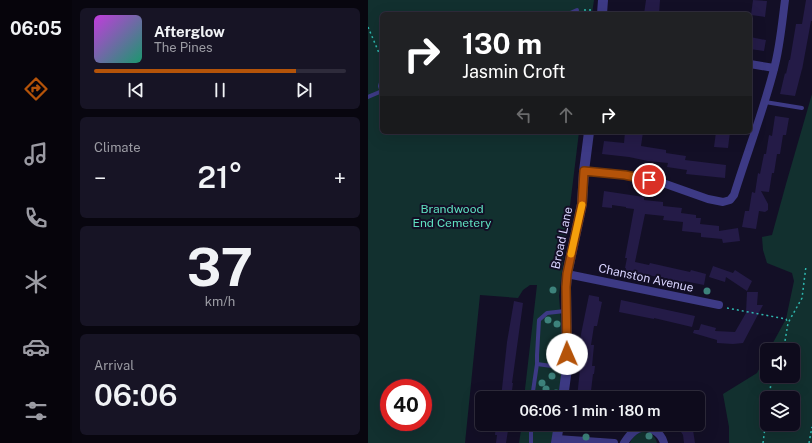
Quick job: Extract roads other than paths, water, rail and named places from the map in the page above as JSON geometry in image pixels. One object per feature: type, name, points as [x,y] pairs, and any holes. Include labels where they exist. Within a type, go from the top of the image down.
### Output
[{"type":"street","points":[[584,171],[625,175],[660,182],[708,199],[722,202],[730,200],[734,195],[765,102],[782,28],[785,0]]},
{"type":"street","points":[[752,64],[774,68]]},
{"type":"street","name":"Broad Lane","points":[[564,391],[567,368],[567,274],[582,204],[589,134]]},
{"type":"street","name":"Chanston Avenue","points":[[567,274],[719,305]]},
{"type":"street","points":[[624,443],[629,435],[644,428],[651,429],[659,434],[664,443]]},
{"type":"street","points":[[558,431],[557,441],[614,443]]},
{"type":"lane","points":[[572,12],[577,10]]},
{"type":"lane","points":[[368,97],[380,93]]},
{"type":"lane","points":[[765,102],[802,108]]},
{"type":"lane","points":[[533,391],[537,364],[539,320],[547,313],[566,311]]},
{"type":"lane","points":[[537,364],[567,368]]},
{"type":"lane","points":[[531,431],[531,443]]},
{"type":"park label","name":"Brandwood End Cemetery","points":[[452,216]]}]
